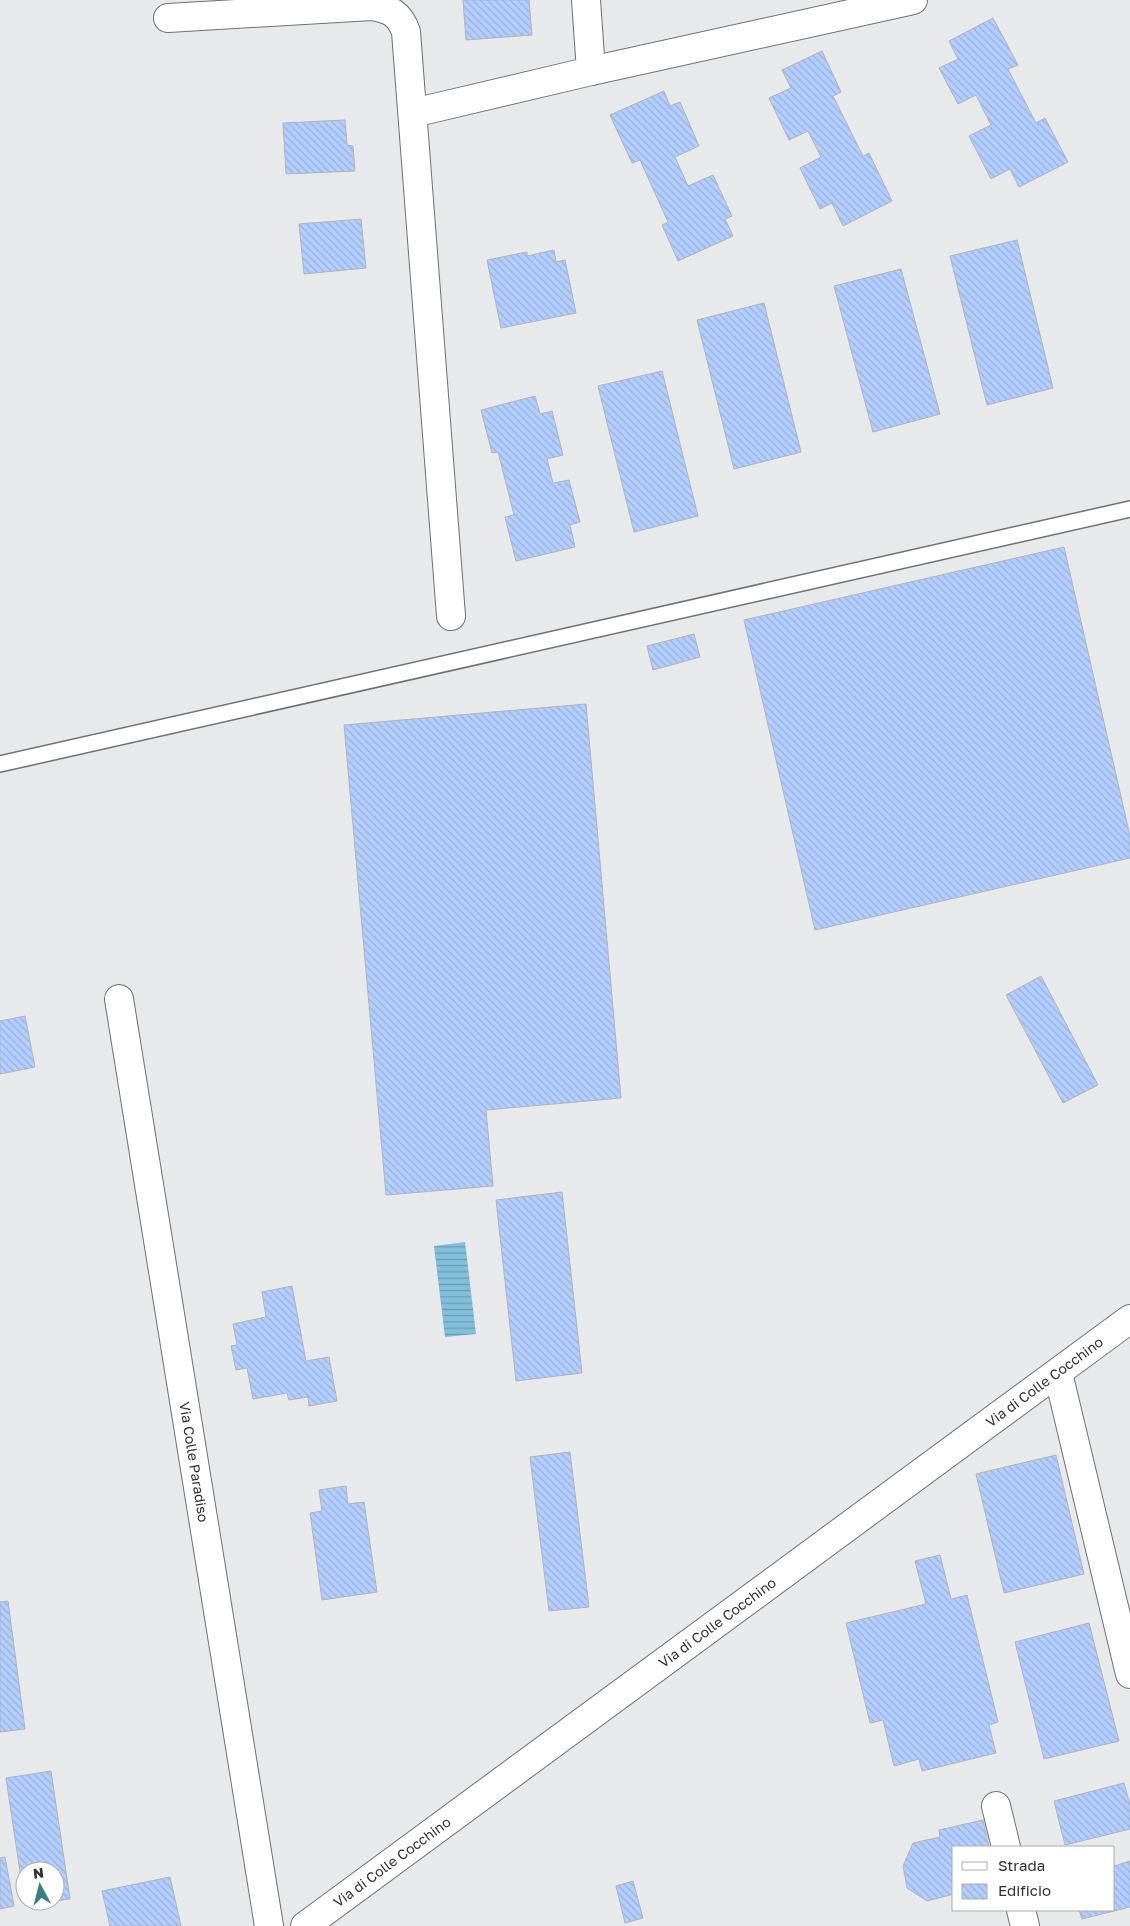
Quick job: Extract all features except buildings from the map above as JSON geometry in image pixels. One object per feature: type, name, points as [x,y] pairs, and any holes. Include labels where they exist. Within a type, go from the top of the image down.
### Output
[{"type":"street","points":[[586,0],[591,72]]},
{"type":"street","points":[[413,113],[912,0]]},
{"type":"street","points":[[168,18],[362,6],[386,8],[397,14],[403,22],[406,32],[413,113],[451,616]]},
{"type":"street","name":"Via Colle Paradiso","points":[[119,999],[269,1926]]},
{"type":"street","name":"Via di Colle Cocchino","points":[[310,1924],[1130,1319]]},
{"type":"street","points":[[1058,1373],[1130,1674]]},
{"type":"street","points":[[996,1806],[1006,1846]]},
{"type":"street","points":[[1021,1911],[1025,1926]]},
{"type":"lane","points":[[0,764],[1130,509]]},
{"type":"water","points":[[465,1242],[476,1334],[445,1337],[434,1246]]}]
